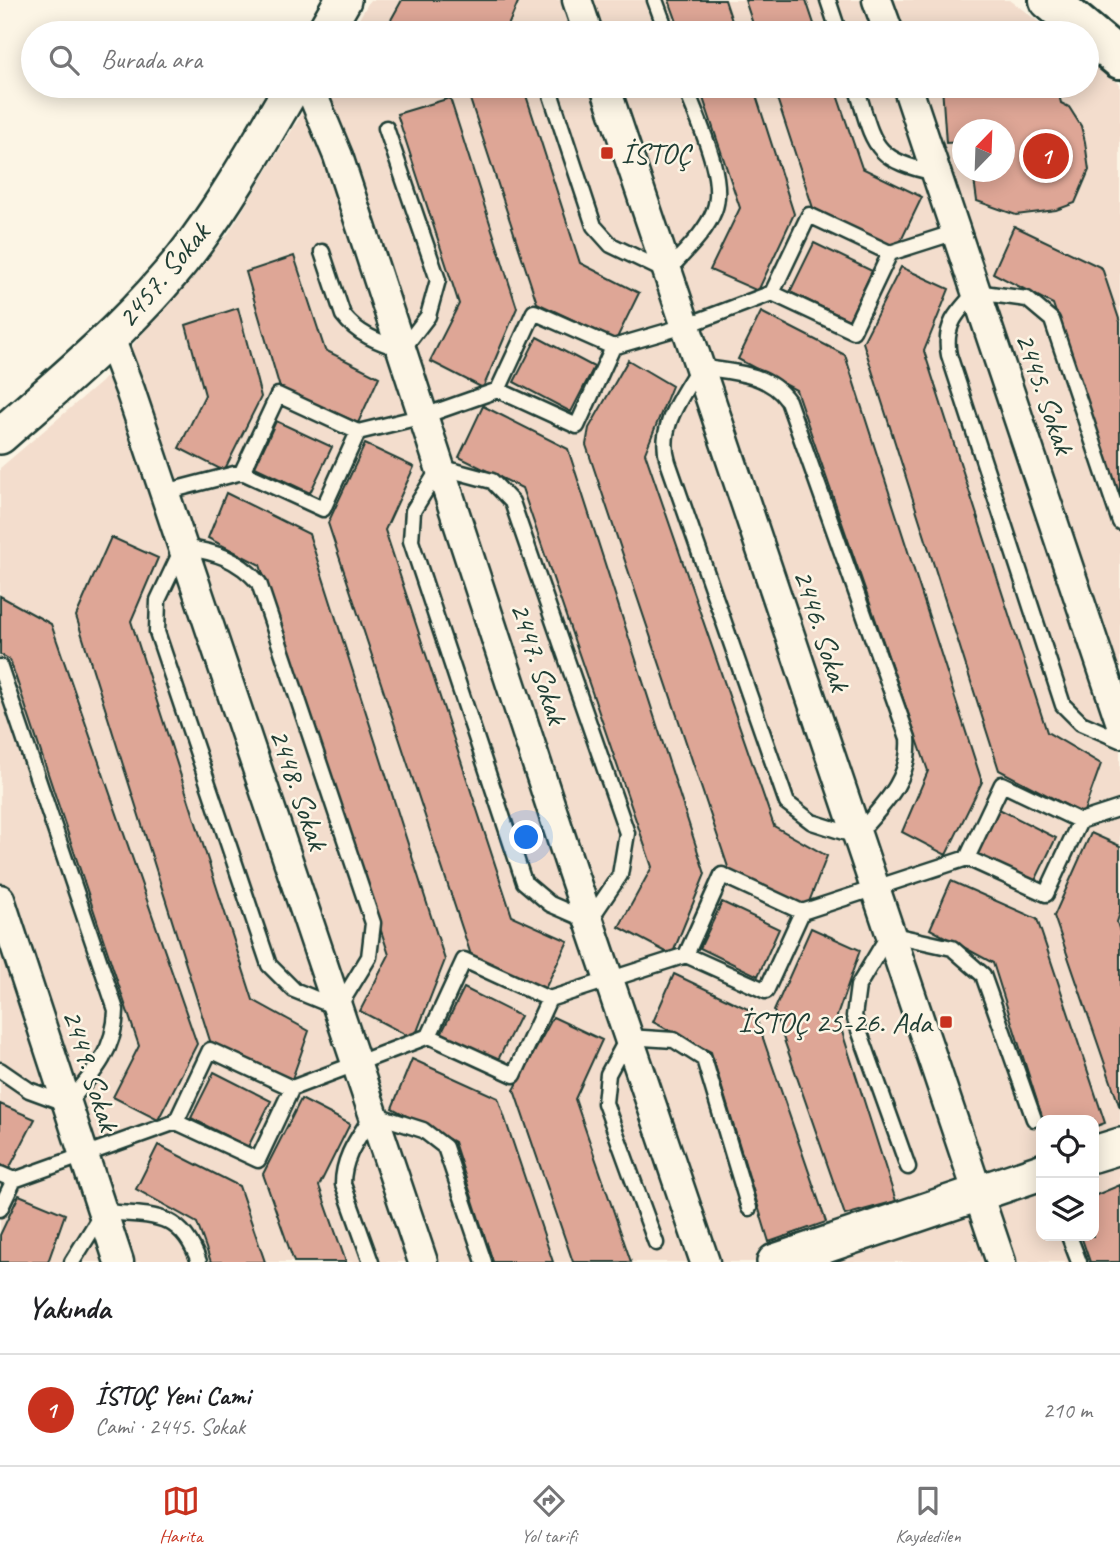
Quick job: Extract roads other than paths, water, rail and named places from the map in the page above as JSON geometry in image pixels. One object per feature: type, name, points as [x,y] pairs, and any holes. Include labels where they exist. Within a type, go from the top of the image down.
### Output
[{"type":"main road","points":[[1049,0],[1074,21]]},
{"type":"main road","points":[[1099,42],[1120,59]]},
{"type":"street","points":[[331,21],[343,0]]},
{"type":"street","points":[[577,0],[584,21]]},
{"type":"street","points":[[877,0],[885,21]]},
{"type":"street","name":"2457. Sokak","points":[[0,436],[110,338],[197,240],[286,98]]},
{"type":"street","name":"2447. Sokak","points":[[314,98],[338,156],[589,920],[705,1262]]},
{"type":"street","name":"2446. Sokak","points":[[609,98],[873,889],[1001,1262]]},
{"type":"street","name":"2445. Sokak","points":[[911,98],[1120,722]]},
{"type":"street","name":"2448. Sokak","points":[[110,338],[423,1262]]},
{"type":"street","name":"2449. Sokak","points":[[0,899],[119,1262]]},
{"type":"street","points":[[1099,1152],[1120,1146]]},
{"type":"street","points":[[775,1262],[1036,1174]]},
{"type":"lane","points":[[655,0],[663,21]]},
{"type":"lane","points":[[828,0],[835,21]]},
{"type":"lane","points":[[552,98],[594,226],[611,245],[667,272],[707,224],[718,194],[713,165],[689,98]]},
{"type":"lane","points":[[860,98],[875,144],[904,165],[936,173]]},
{"type":"lane","points":[[323,252],[343,315],[349,323],[366,336],[402,350],[428,316],[438,280],[386,128]]},
{"type":"lane","points":[[498,390],[534,312],[613,348],[685,326],[772,293],[809,215],[890,253],[956,232]]},
{"type":"lane","points":[[772,293],[853,331],[890,253]]},
{"type":"lane","points":[[1120,522],[1052,320],[1027,299],[976,292],[953,316],[949,324],[949,355],[1063,705],[1081,723],[1120,740]]},
{"type":"lane","points":[[242,472],[278,395],[358,432],[424,416],[498,390],[577,426],[613,348]]},
{"type":"lane","points":[[699,367],[754,376],[775,386],[789,401],[908,738],[909,751],[902,779],[856,836],[812,822],[788,803],[668,462],[664,450],[666,426],[699,367]]},
{"type":"lane","points":[[164,492],[242,472],[323,509],[358,432]]},
{"type":"lane","points":[[440,467],[492,481],[512,502],[627,833],[620,875],[589,920],[550,904],[524,882],[411,541],[414,511],[440,467]]},
{"type":"lane","points":[[183,547],[215,552],[227,557],[259,583],[369,910],[374,934],[369,957],[338,1008],[294,990],[269,965],[157,632],[158,600],[183,547]]},
{"type":"lane","points":[[0,667],[116,1010],[113,1037],[108,1052],[67,1104],[18,1085],[0,1070]]},
{"type":"lane","points":[[967,858],[1002,784],[1080,821],[1120,808]]},
{"type":"lane","points":[[686,955],[722,875],[802,912],[967,858],[1046,894],[1080,821]]},
{"type":"lane","points":[[0,1209],[7,1177],[85,1157],[176,1122],[210,1050],[292,1088],[357,1066],[429,1036],[464,960],[548,999],[686,955],[766,991],[802,912]]},
{"type":"lane","points":[[908,1167],[854,1016],[858,986],[889,934],[952,948],[983,975],[1034,1119]]},
{"type":"lane","points":[[429,1036],[514,1075],[548,999]]},
{"type":"lane","points":[[656,1243],[605,1103],[608,1073],[628,1037],[674,1040],[704,1059],[749,1208]]},
{"type":"lane","points":[[176,1122],[258,1160],[292,1088]]},
{"type":"lane","points":[[371,1262],[343,1184],[348,1154],[373,1114],[423,1130],[445,1147],[484,1262]]},
{"type":"lane","points":[[72,1262],[103,1212],[157,1216],[170,1221],[187,1235],[199,1262]]},
{"type":"lane","points":[[1071,1241],[1079,1262]]},
{"type":"place","name":"İSTOÇ","points":[[607,153]]},
{"type":"place","name":"İSTOÇ Yeni Cami","points":[[1046,156]]},
{"type":"place","name":"İSTOÇ 25-26. Ada","points":[[946,1022]]}]
